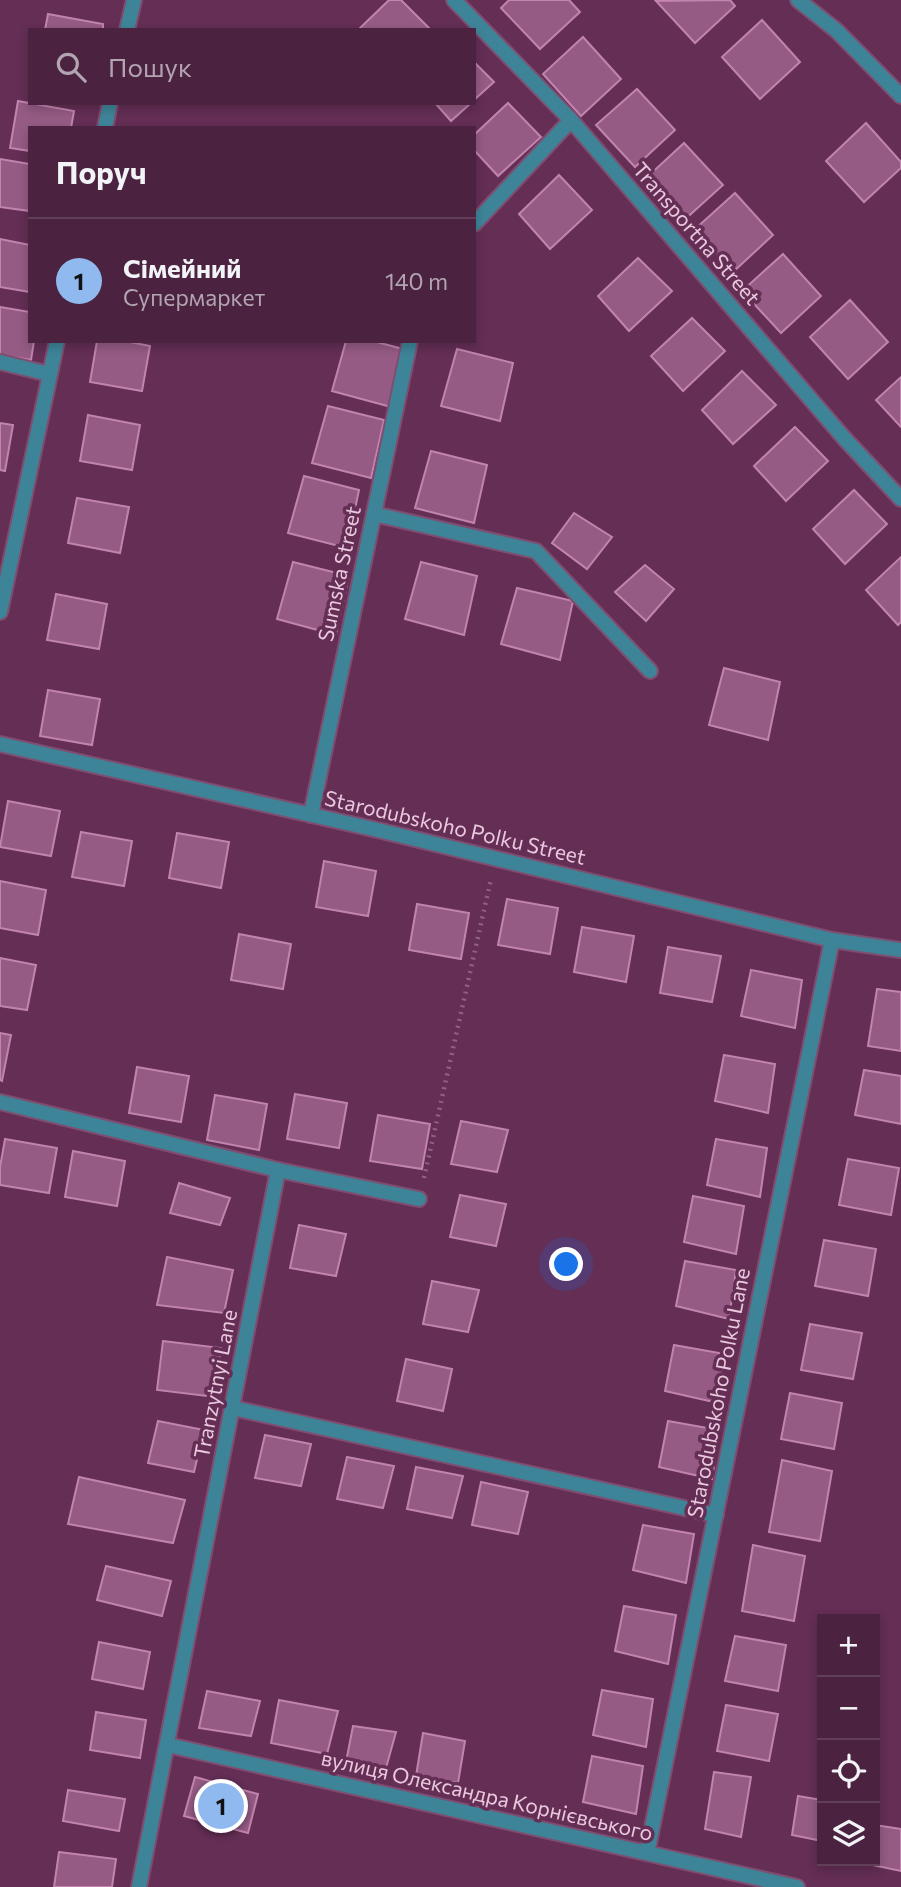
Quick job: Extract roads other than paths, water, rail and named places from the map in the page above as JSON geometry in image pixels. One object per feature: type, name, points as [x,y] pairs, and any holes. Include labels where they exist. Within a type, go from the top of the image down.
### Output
[{"type":"street","points":[[127,28],[134,0]]},
{"type":"street","name":"Transportna Street","points":[[454,0],[571,120],[844,438],[901,499]]},
{"type":"street","points":[[798,0],[837,31],[901,96]]},
{"type":"street","points":[[105,126],[110,105]]},
{"type":"street","points":[[476,222],[571,120]]},
{"type":"street","points":[[0,612],[57,343]]},
{"type":"street","name":"Sumska Street","points":[[311,815],[410,343]]},
{"type":"street","points":[[0,362],[49,374]]},
{"type":"street","points":[[374,514],[537,551],[650,671]]},
{"type":"street","name":"Starodubskoho Polku Street","points":[[0,744],[496,858],[832,940],[901,950]]},
{"type":"street","name":"Starodubskoho Polku Lane","points":[[648,1853],[832,940]]},
{"type":"street","points":[[0,1102],[278,1170],[419,1199]]},
{"type":"street","name":"Tranzytnyi Lane","points":[[139,1887],[278,1170]]},
{"type":"street","points":[[233,1408],[716,1515]]},
{"type":"street","name":"вулиця Олександра Корнієвського","points":[[168,1745],[797,1887]]},
{"type":"place","name":"Сімейний","points":[[221,1806]]}]
